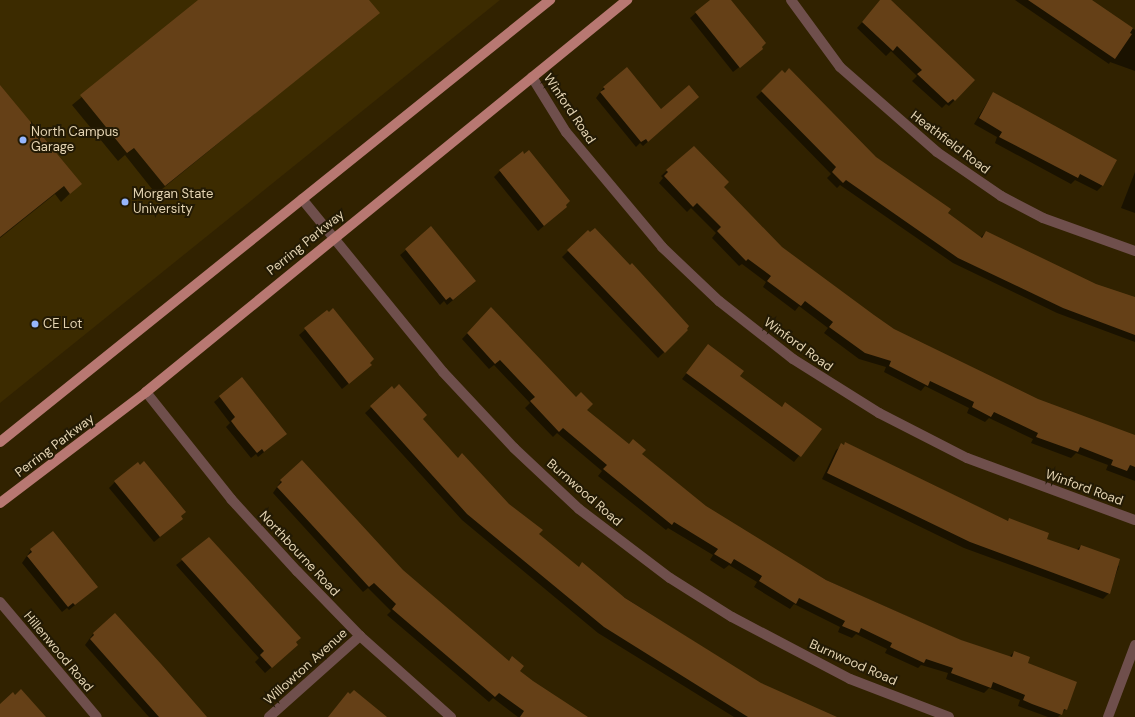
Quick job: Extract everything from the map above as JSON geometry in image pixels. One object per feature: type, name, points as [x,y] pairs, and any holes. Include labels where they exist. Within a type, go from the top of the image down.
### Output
[{"type":"main road","points":[[0,442],[550,0]]},
{"type":"main road","name":"Perring Parkway","points":[[0,503],[146,392],[334,237],[627,0]]},
{"type":"street","name":"Heathfield Road","points":[[791,0],[840,67],[937,152],[1001,196],[1044,218],[1135,251]]},
{"type":"street","name":"Winford Road","points":[[532,77],[566,132],[662,247],[719,301],[793,359],[838,390],[947,448],[1031,483],[1135,520]]},
{"type":"street","name":"Burnwood Road","points":[[302,199],[443,372],[514,448],[579,509],[670,578],[763,635],[850,679],[949,717]]},
{"type":"street","name":"Northbourne Road","points":[[146,392],[231,499],[360,636],[451,717]]},
{"type":"street","name":"Hillenwood Road","points":[[0,602],[98,717]]},
{"type":"street","name":"Willowton Avenue","points":[[268,717],[360,636]]},
{"type":"street","points":[[1108,717],[1135,645]]},
{"type":"shaded area","name":"Morgan State University","points":[[0,0],[500,0],[0,403]]},
{"type":"building","points":[[198,0],[369,0],[380,13],[165,186],[134,148],[127,153],[80,95]]},
{"type":"building","points":[[710,0],[731,0],[766,43],[762,47],[763,49],[740,68],[695,12]]},
{"type":"building","points":[[880,0],[891,0],[975,80],[955,101],[953,99],[948,103],[917,74],[922,70],[897,46],[893,51],[862,22]]},
{"type":"building","points":[[1028,0],[1092,0],[1133,28],[1130,33],[1132,34],[1115,59]]},
{"type":"building","points":[[627,67],[661,109],[689,85],[699,97],[648,142],[646,139],[641,142],[600,92],[605,89],[603,87]]},
{"type":"building","points":[[789,68],[876,157],[951,209],[948,213],[982,238],[986,231],[1096,284],[1135,297],[1135,335],[1063,308],[958,258],[846,180],[843,183],[832,172],[836,167],[761,91],[782,70],[785,73]]},
{"type":"building","name":"North Campus Garage","points":[[0,85],[82,184],[70,194],[64,186],[0,237]]},
{"type":"building","points":[[993,92],[1117,160],[1103,186],[1080,174],[1078,178],[999,137],[1002,132],[979,118]]},
{"type":"building","points":[[694,146],[729,182],[724,187],[782,247],[874,315],[894,329],[1038,399],[1135,435],[1135,467],[1130,465],[1127,471],[1111,465],[1113,460],[1080,447],[1078,452],[1036,437],[1038,433],[994,412],[991,417],[972,407],[974,402],[930,381],[928,386],[889,366],[891,361],[865,353],[829,327],[833,322],[805,301],[801,306],[767,281],[771,276],[748,259],[746,261],[717,231],[721,227],[697,203],[693,207],[664,176],[668,172],[666,170]]},
{"type":"building","points":[[529,150],[570,201],[566,205],[567,207],[544,226],[499,170],[523,151],[524,154]]},
{"type":"building","points":[[431,226],[476,281],[453,300],[450,297],[446,300],[405,249]]},
{"type":"building","points":[[595,228],[630,265],[632,263],[689,326],[687,329],[688,330],[665,353],[567,250],[588,230],[590,232]]},
{"type":"building","points":[[491,307],[576,397],[581,392],[593,404],[587,410],[629,444],[633,439],[646,450],[642,454],[706,506],[826,580],[961,640],[1012,657],[1014,651],[1030,657],[1028,663],[1077,682],[1067,710],[1064,709],[1062,715],[1032,704],[1023,700],[1025,695],[993,682],[991,688],[951,673],[953,668],[926,659],[924,663],[890,647],[892,643],[861,628],[859,633],[842,626],[845,621],[799,598],[796,604],[759,581],[762,576],[734,559],[731,564],[714,554],[718,549],[674,522],[672,525],[603,469],[607,465],[563,428],[559,432],[530,401],[535,397],[500,360],[495,364],[467,333]]},
{"type":"building","points":[[333,308],[374,359],[370,363],[372,365],[349,384],[304,328],[327,310],[329,312]]},
{"type":"building","points":[[708,344],[744,371],[740,376],[782,407],[785,402],[822,429],[801,457],[686,373]]},
{"type":"building","points":[[242,377],[287,434],[264,452],[262,449],[257,453],[237,429],[231,421],[235,417],[219,396]]},
{"type":"building","points":[[399,384],[427,415],[423,419],[458,458],[462,453],[509,504],[543,530],[539,534],[579,567],[582,562],[625,598],[761,683],[837,717],[748,717],[604,627],[467,514],[370,406],[392,386],[394,389]]},
{"type":"building","points":[[845,442],[1008,521],[1009,518],[1049,533],[1047,539],[1079,550],[1081,545],[1120,559],[1110,594],[970,542],[827,473],[841,443],[844,445]]},
{"type":"building","points":[[302,460],[403,570],[509,661],[512,656],[524,666],[520,671],[588,717],[520,717],[524,711],[499,693],[495,697],[392,609],[396,604],[374,583],[369,587],[277,487],[282,482],[280,480]]},
{"type":"building","points":[[144,461],[186,512],[181,516],[183,519],[160,537],[114,481],[138,462],[140,465]]},
{"type":"building","points":[[53,531],[98,587],[75,605],[73,603],[68,607],[27,556],[32,552],[30,549]]},
{"type":"building","points":[[209,537],[301,638],[296,642],[298,645],[272,668],[260,655],[264,651],[181,559]]},
{"type":"building","points":[[115,613],[207,717],[159,717],[90,639],[94,635],[93,633]]},
{"type":"building","points":[[21,689],[46,717],[0,717],[0,704],[13,692],[15,695]]},
{"type":"building","points":[[354,690],[387,717],[328,717],[348,692],[350,694]]},
{"type":"place","name":"North Campus Garage","points":[[23,140]]},
{"type":"place","name":"Morgan State University","points":[[125,202]]},
{"type":"place","name":"CE Lot","points":[[35,324]]}]
